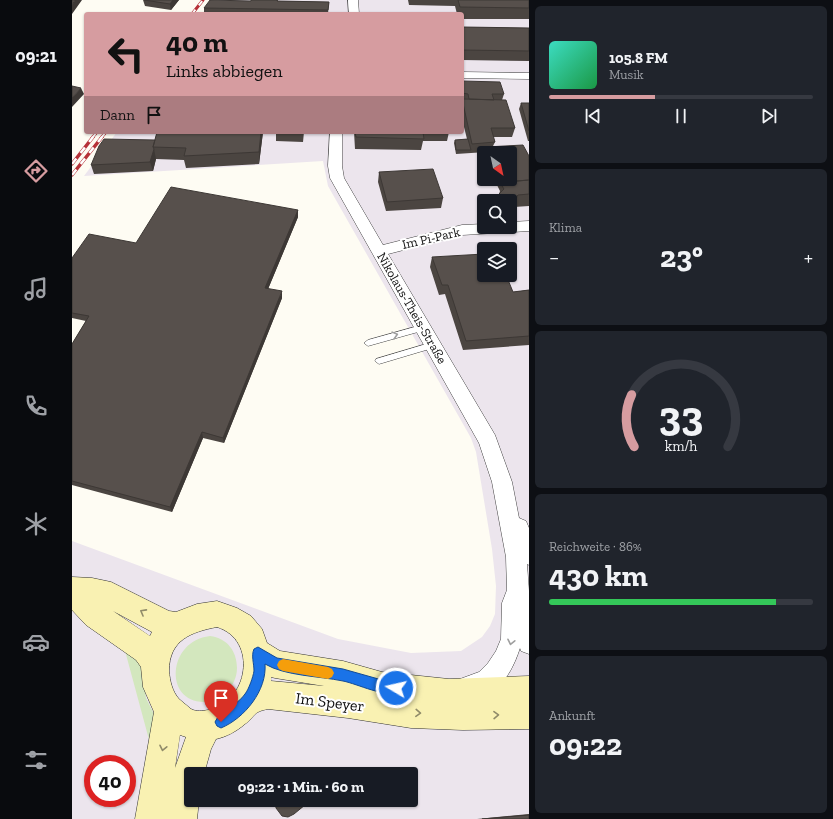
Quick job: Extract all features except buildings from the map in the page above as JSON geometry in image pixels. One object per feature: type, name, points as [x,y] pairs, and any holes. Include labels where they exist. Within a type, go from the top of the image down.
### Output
[{"type":"street","points":[[353,0],[354,12]]},
{"type":"street","points":[[464,75],[529,76]]},
{"type":"street","name":"Nikolaus-Theis-Straße","points":[[336,134],[335,166],[337,178],[488,441],[529,555]]},
{"type":"street","name":"Im Pi-Park","points":[[517,227],[529,226]]},
{"type":"street","name":"Im Pi-Park","points":[[379,251],[462,230],[477,229]]},
{"type":"street","name":"Nikolaus-Theis-Straße","points":[[502,482],[516,557],[518,590],[524,606],[529,643]]},
{"type":"street","points":[[72,590],[92,591],[111,595],[162,623],[179,626]]},
{"type":"street","points":[[72,590],[96,615],[146,650],[154,662],[156,687],[159,695],[169,710],[177,718],[186,723],[196,727],[206,727],[221,722],[231,716],[250,698],[260,672],[258,653],[246,630],[227,616],[216,614],[206,615],[179,626],[165,640],[154,662]]},
{"type":"street","name":"Nikolaus-Theis-Straße","points":[[449,693],[486,681],[496,671],[505,658],[512,639],[513,602],[518,590]]},
{"type":"street","name":"Im Speyer","points":[[258,653],[275,664],[343,675],[382,686],[449,693],[529,690]]},
{"type":"street","name":"Im Speyer","points":[[250,698],[268,695],[348,703],[411,713],[463,715],[529,714]]},
{"type":"street","points":[[151,819],[169,710]]},
{"type":"street","points":[[180,819],[186,781],[193,755],[206,727]]},
{"type":"lane","points":[[368,343],[422,328]]},
{"type":"lane","points":[[379,361],[433,346]]},
{"type":"shaded area","points":[[219,0],[529,0],[529,819],[72,819],[72,541],[338,639],[411,653],[461,651],[482,637],[490,626],[495,614],[496,586],[492,549],[476,452],[471,438],[328,186],[323,161],[84,176],[116,134],[464,134],[464,12],[210,12]]},
{"type":"green space","points":[[210,636],[221,639],[230,646],[237,662],[237,672],[234,682],[227,692],[215,700],[204,702],[191,699],[182,692],[177,682],[176,671],[179,659],[185,648],[196,640]]},
{"type":"green space","points":[[124,647],[141,663],[146,698],[155,716],[151,747]]},
{"type":"railway","points":[[194,12],[203,0]]},
{"type":"railway","points":[[92,138],[95,134]]},
{"type":"railway","points":[[101,138],[104,134]]},
{"type":"railway","points":[[72,164],[93,137]]},
{"type":"railway","points":[[72,175],[102,137]]},
{"type":"slow traffic","points":[[283,665],[328,673]]},
{"type":"route","points":[[221,722],[241,708],[250,698],[260,672],[258,653],[275,664],[343,675],[382,686],[396,688]]}]
